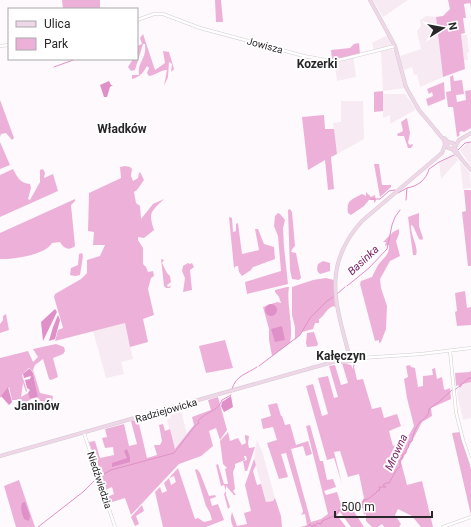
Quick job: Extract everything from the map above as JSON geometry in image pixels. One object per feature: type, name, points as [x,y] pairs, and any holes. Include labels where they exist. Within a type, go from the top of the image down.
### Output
[{"type":"main road","points":[[370,0],[395,46],[406,87],[419,110],[471,170]]},
{"type":"main road","points":[[350,358],[336,308],[334,288],[338,265],[345,245],[354,230],[365,218],[443,152],[471,133]]},
{"type":"main road","points":[[445,139],[458,141]]},
{"type":"main road","points":[[443,152],[445,139]]},
{"type":"main road","points":[[457,154],[455,147],[458,141]]},
{"type":"main road","points":[[443,152],[450,151],[457,154]]},
{"type":"main road","points":[[340,361],[346,358],[347,349]]},
{"type":"main road","name":"Radziejowicka","points":[[0,456],[350,358]]},
{"type":"main road","name":"Radziejowicka","points":[[333,363],[350,358]]},
{"type":"street","name":"Jowisza","points":[[138,20],[154,14],[163,14],[200,28],[304,56],[331,61],[395,46]]},
{"type":"street","points":[[350,358],[450,351],[471,348]]},
{"type":"street","points":[[450,351],[457,414],[463,440],[471,463]]},
{"type":"street","name":"Niedźwiedzia","points":[[84,433],[115,527]]},
{"type":"street","points":[[443,527],[471,517]]},
{"type":"shaded area","points":[[373,0],[408,0],[383,17]]},
{"type":"shaded area","points":[[426,16],[436,17],[443,77],[420,87],[417,74],[414,75],[412,67],[404,70],[400,56],[421,49],[417,31],[421,26],[420,20]]},
{"type":"shaded area","points":[[388,35],[393,44],[392,46],[374,50],[372,43]]},
{"type":"shaded area","points":[[461,35],[467,35],[469,52],[467,53],[468,60],[464,60]]},
{"type":"shaded area","points":[[392,49],[395,53],[405,88],[383,91],[381,51]]},
{"type":"shaded area","points":[[353,55],[356,77],[337,81],[334,59]]},
{"type":"shaded area","points":[[109,81],[111,85],[113,85],[110,87],[107,97],[104,97],[100,85]]},
{"type":"shaded area","points":[[383,94],[405,94],[415,110],[390,124],[390,115],[383,118]]},
{"type":"shaded area","points":[[341,101],[363,101],[364,139],[337,154],[333,123],[341,122]]},
{"type":"shaded area","points":[[467,143],[471,143],[471,166],[460,150]]},
{"type":"shaded area","points":[[455,155],[458,160],[441,179],[439,162]]},
{"type":"shaded area","points":[[460,162],[470,173],[471,188],[463,189]]},
{"type":"shaded area","points":[[269,304],[273,304],[277,310],[273,316],[269,316],[265,312],[265,308]]},
{"type":"shaded area","points":[[55,309],[57,312],[43,341],[41,322]]},
{"type":"shaded area","points":[[58,315],[60,320],[55,339],[49,341],[53,327]]},
{"type":"shaded area","points":[[125,323],[133,359],[121,362],[124,374],[106,378],[93,331]]},
{"type":"shaded area","points":[[282,326],[285,340],[275,342],[271,329]]},
{"type":"shaded area","points":[[29,369],[33,373],[38,397],[30,399],[28,393],[30,390],[27,388],[25,380],[30,379],[31,376],[24,378],[23,374]]},
{"type":"shaded area","points":[[471,382],[471,418],[463,420],[457,394],[458,390],[463,384]]},
{"type":"shaded area","points":[[8,387],[12,402],[9,405],[1,396]]},
{"type":"shaded area","points":[[231,396],[233,407],[224,412],[221,406],[222,402]]},
{"type":"shaded area","points":[[180,407],[187,434],[175,449],[167,420],[171,418],[169,410]]},
{"type":"shaded area","points":[[257,440],[262,451],[275,498],[273,501],[266,502],[254,459]]},
{"type":"shaded area","points":[[127,449],[130,462],[112,467],[112,463],[127,458],[124,451]]},
{"type":"shaded area","points":[[25,502],[30,516],[29,521],[24,519],[21,507],[22,503]]},
{"type":"green space","points":[[62,0],[100,0],[100,8],[63,8]]},
{"type":"green space","points":[[215,0],[221,0],[223,22],[216,22]]},
{"type":"green space","points":[[448,0],[471,0],[471,8],[470,3],[464,4],[466,18],[463,18],[465,33],[461,34],[465,69],[443,77],[436,17],[443,16],[450,9]]},
{"type":"green space","points":[[143,34],[155,70],[165,63],[163,51],[169,52],[174,69],[171,72],[172,64],[169,62],[168,77],[164,86],[167,70],[149,76],[147,73],[149,68],[147,66],[141,74],[132,79],[132,75],[139,75],[139,67],[145,53],[145,44],[143,44],[135,70],[131,71],[128,67],[132,60],[138,60],[138,46],[142,44],[140,38]]},
{"type":"green space","points":[[359,43],[360,54],[332,59],[331,50],[350,48],[354,44]]},
{"type":"green space","points":[[453,75],[454,81],[462,80],[464,94],[456,95],[457,102],[466,100],[465,91],[471,90],[471,128],[464,132],[461,131],[459,133],[460,135],[457,137],[453,107],[448,107],[446,92],[451,91],[450,77]]},
{"type":"green space","points":[[444,82],[445,99],[428,106],[426,99],[433,96],[432,92],[429,94],[427,89]]},
{"type":"green space","points":[[383,91],[383,111],[374,112],[374,92]]},
{"type":"green space","points":[[0,100],[14,138],[12,140],[6,133],[1,134],[0,137]]},
{"type":"green space","points":[[324,115],[325,129],[334,129],[337,154],[331,157],[334,189],[328,190],[325,160],[308,170],[302,117]]},
{"type":"green space","points":[[407,118],[410,133],[408,143],[410,145],[413,144],[411,148],[408,148],[404,136],[398,136],[397,134],[403,131],[401,122]]},
{"type":"green space","points":[[0,142],[10,165],[0,169]]},
{"type":"green space","points":[[374,164],[379,164],[382,185],[391,185],[391,187],[380,197]]},
{"type":"green space","points":[[125,166],[132,169],[131,176],[133,181],[138,178],[140,172],[144,180],[134,192],[136,203],[140,206],[141,219],[153,204],[164,199],[156,207],[151,216],[154,230],[144,238],[138,237],[138,240],[143,248],[143,264],[148,272],[153,271],[154,276],[151,278],[148,289],[154,315],[143,319],[148,342],[130,347],[125,323],[55,341],[58,330],[63,328],[54,297],[55,294],[81,279],[87,273],[87,260],[100,256],[105,245],[93,245],[94,232],[88,231],[89,193],[121,178],[120,167]]},
{"type":"green space","points":[[13,169],[20,180],[30,184],[31,188],[28,199],[30,200],[40,182],[40,170],[43,169],[45,173],[44,178],[53,174],[58,191],[0,217],[0,175]]},
{"type":"green space","points":[[464,190],[471,190],[471,266],[468,266],[462,212],[466,211]]},
{"type":"green space","points":[[366,192],[371,197],[375,195],[376,201],[374,203],[374,200],[369,200],[364,206],[351,215],[348,213],[348,205],[350,201],[362,194],[366,196]]},
{"type":"green space","points":[[75,199],[71,205],[75,246],[73,248],[65,248],[60,242],[52,243],[44,250],[29,256],[0,259],[0,233]]},
{"type":"green space","points":[[290,209],[292,212],[295,246],[291,252],[296,253],[301,278],[299,280],[292,279],[290,270],[288,210]]},
{"type":"green space","points":[[278,213],[285,220],[283,228],[288,284],[247,294],[245,282],[281,271],[278,236],[274,226],[275,216]]},
{"type":"green space","points":[[419,213],[419,226],[423,238],[422,240],[419,239],[413,226],[411,225],[417,252],[416,255],[413,255],[408,217]]},
{"type":"green space","points":[[229,217],[232,218],[233,232],[236,231],[236,224],[238,223],[242,254],[259,250],[255,229],[258,229],[264,244],[274,247],[275,259],[253,267],[242,276],[239,272],[238,266],[234,268]]},
{"type":"green space","points":[[399,229],[399,234],[396,241],[400,256],[390,261],[380,279],[381,288],[387,306],[386,329],[381,342],[379,343],[379,340],[375,341],[360,284],[361,281],[372,277],[378,265],[386,256],[389,248],[389,245],[385,246],[386,242],[383,242],[393,232]]},
{"type":"green space","points":[[82,253],[83,256],[80,275],[70,275],[71,268],[78,265],[79,254]]},
{"type":"green space","points":[[161,259],[164,260],[162,263],[170,276],[171,282],[167,285],[168,287],[171,286],[170,288],[166,288],[164,286]]},
{"type":"green space","points":[[323,261],[330,263],[330,271],[320,274],[317,271],[317,268],[318,264]]},
{"type":"green space","points":[[188,263],[192,263],[194,267],[190,270],[192,290],[183,292],[185,278],[182,271],[183,266]]},
{"type":"green space","points":[[326,278],[334,280],[335,308],[334,306],[329,308],[319,319],[319,323],[315,323],[313,329],[302,332],[295,340],[295,327],[292,315],[292,287],[313,280]]},
{"type":"green space","points":[[289,287],[288,301],[291,329],[290,343],[272,356],[269,340],[269,329],[263,307],[277,302],[281,303],[275,290]]},
{"type":"green space","points":[[465,291],[467,308],[471,307],[471,325],[457,326],[455,293]]},
{"type":"green space","points":[[6,314],[9,330],[0,333],[0,324],[3,320],[3,316]]},
{"type":"green space","points":[[314,332],[318,344],[317,346],[307,347],[307,333]]},
{"type":"green space","points":[[225,340],[233,368],[206,373],[199,346]]},
{"type":"green space","points":[[56,344],[64,347],[65,351],[63,354],[53,358],[58,377],[51,380],[49,379],[43,359],[35,365],[33,370],[40,393],[53,396],[52,402],[41,405],[39,398],[38,399],[33,372],[29,368],[22,375],[27,391],[26,392],[23,383],[21,397],[28,393],[31,399],[28,401],[30,405],[21,407],[19,400],[12,400],[9,387],[0,398],[0,358],[28,351],[33,362],[38,357],[33,349]]},
{"type":"green space","points":[[356,360],[357,361],[354,367],[357,380],[363,379],[372,409],[381,407],[384,418],[397,414],[401,426],[389,431],[393,446],[405,442],[404,437],[409,435],[414,426],[404,379],[408,377],[406,366],[410,365],[411,367],[415,368],[418,387],[423,386],[423,376],[433,375],[432,369],[435,368],[437,379],[442,377],[444,389],[450,388],[451,399],[431,408],[432,416],[422,422],[401,462],[407,485],[422,481],[433,527],[421,527],[412,516],[398,509],[395,515],[401,524],[399,527],[384,527],[382,524],[378,527],[372,527],[366,521],[366,513],[364,515],[363,508],[351,507],[364,527],[351,527],[340,512],[337,515],[346,527],[301,527],[307,525],[305,514],[300,515],[303,511],[286,453],[281,454],[288,477],[279,479],[267,443],[277,440],[273,427],[263,429],[261,419],[271,416],[268,405],[277,403],[285,425],[290,424],[296,445],[308,441],[312,454],[306,456],[303,446],[291,449],[311,522],[321,519],[328,514],[306,426],[310,425],[320,461],[323,461],[327,480],[333,479],[336,487],[324,491],[326,495],[337,492],[342,508],[357,505],[357,503],[360,504],[364,498],[359,474],[348,477],[340,451],[334,452],[342,484],[334,458],[327,460],[306,386],[313,384],[322,416],[328,414],[318,378],[328,376],[334,398],[338,397],[329,366],[335,365],[341,385],[348,383],[342,363],[351,365],[353,369],[353,364]]},
{"type":"green space","points":[[471,370],[471,382],[463,384],[460,388],[458,385],[456,386],[455,373],[470,372]]},
{"type":"green space","points":[[218,397],[227,430],[220,440],[216,428],[209,431],[213,446],[201,456],[179,464],[131,515],[125,498],[109,503],[107,497],[114,494],[112,487],[105,490],[89,442],[95,441],[100,458],[114,455],[113,447],[105,448],[102,438],[107,437],[105,429],[124,424],[129,446],[137,444],[131,421],[138,420],[147,458],[157,455],[154,445],[160,445],[162,441],[159,425],[163,424],[165,431],[170,429],[175,449],[194,425],[192,417],[211,410],[208,400]]},
{"type":"green space","points":[[228,432],[230,441],[238,438],[242,445],[246,443],[245,435],[249,436],[249,448],[255,447],[247,471],[245,471],[243,461],[247,460],[246,456],[244,456],[245,460],[235,464],[233,472],[235,489],[233,491],[236,495],[234,495],[226,486],[226,491],[224,485],[221,486],[216,465],[218,464],[224,484],[228,484],[225,469],[227,468],[223,464],[220,441]]},
{"type":"green space","points":[[460,432],[471,469],[471,515],[452,433]]},
{"type":"green space","points":[[254,459],[256,465],[253,471],[257,485],[261,484],[266,502],[273,501],[275,498],[281,516],[282,527],[233,527],[231,520],[232,512],[237,526],[247,524],[244,513],[251,511],[245,485]]},
{"type":"green space","points":[[178,468],[195,519],[198,518],[204,522],[212,520],[195,470],[197,469],[209,496],[215,495],[216,497],[210,499],[212,506],[218,504],[224,520],[206,527],[163,527],[155,492],[160,487],[162,493],[167,491],[164,483]],"holes":[[[174,476],[176,482],[171,485],[169,478]]]},
{"type":"green space","points":[[19,480],[35,527],[16,527],[4,486]]},
{"type":"green space","points":[[226,491],[230,507],[228,509],[224,494]]},
{"type":"green space","points":[[142,505],[144,511],[136,516],[139,524],[135,526],[131,517]]},
{"type":"waterway","points":[[54,67],[73,60]]},
{"type":"waterway","name":"Basinka","points":[[458,150],[465,143],[471,142]]},
{"type":"waterway","name":"Basinka","points":[[406,200],[407,188],[418,184],[424,179],[429,169],[439,162],[454,155]]},
{"type":"waterway","points":[[398,193],[407,188]]},
{"type":"waterway","points":[[371,199],[380,199],[389,191],[395,190]]},
{"type":"waterway","name":"Basinka","points":[[347,286],[369,268],[387,249],[392,225],[400,210]]},
{"type":"waterway","points":[[337,294],[345,287]]},
{"type":"waterway","name":"Basinka","points":[[259,366],[300,335],[310,318],[333,297]]},
{"type":"waterway","points":[[232,389],[236,381],[242,375],[257,367]]},
{"type":"waterway","name":"Mrowna","points":[[315,527],[317,523],[321,524],[322,521],[336,515],[339,510],[351,505],[360,507],[364,500],[368,499],[380,490],[379,487],[386,487],[383,485],[389,483],[397,469],[400,467],[400,459],[403,458],[402,455],[406,453],[409,442],[412,441],[417,427],[425,418],[429,409],[452,390],[456,389],[471,378]]},
{"type":"waterway","points":[[100,476],[111,470],[174,453],[199,423],[198,421],[218,407],[222,400],[231,395]]},
{"type":"waterway","points":[[38,527],[83,492],[97,478]]},
{"type":"waterway","name":"Mrowna","points":[[308,527],[310,524],[312,527]]},
{"type":"waterway","name":"Mrowna","points":[[312,527],[314,524],[314,527]]},
{"type":"district","name":"Kozerki","points":[[317,64]]},
{"type":"district","name":"Władków","points":[[122,129]]},
{"type":"district","name":"Kałęczyn","points":[[341,356]]},
{"type":"district","name":"Janinów","points":[[37,406]]}]
